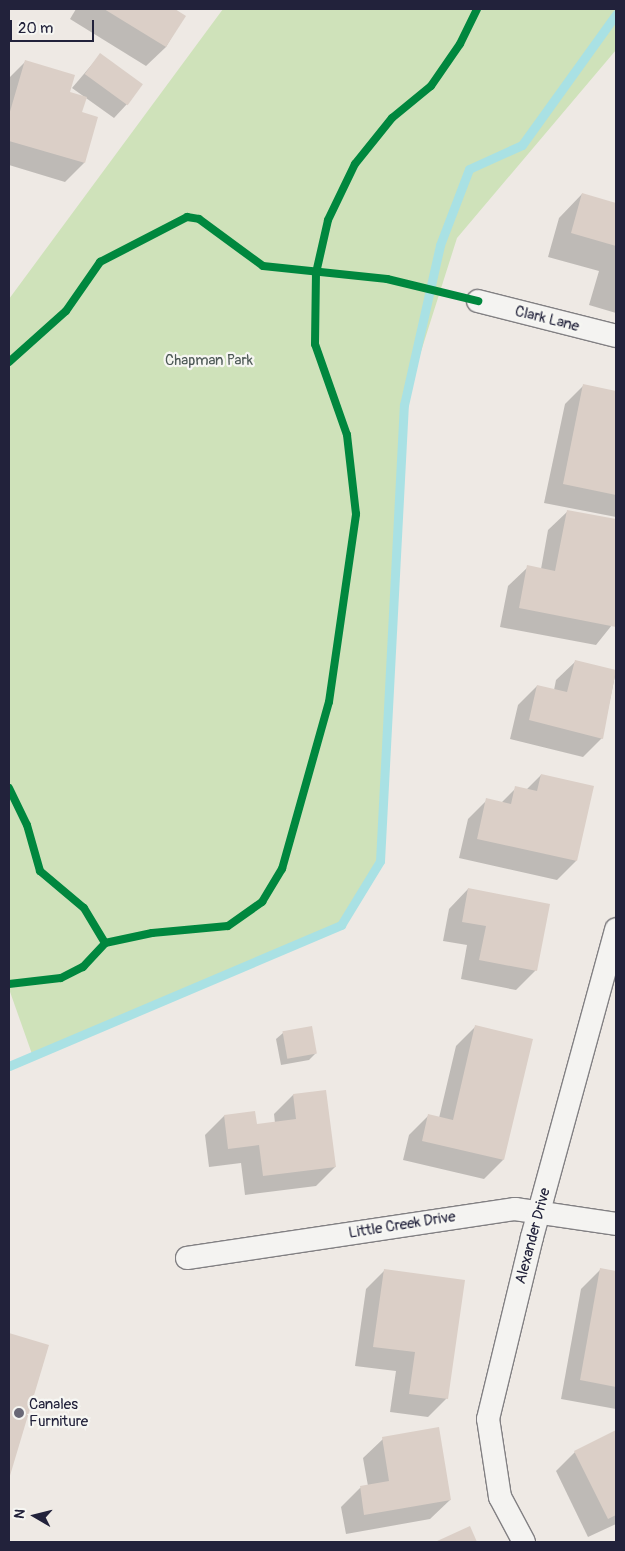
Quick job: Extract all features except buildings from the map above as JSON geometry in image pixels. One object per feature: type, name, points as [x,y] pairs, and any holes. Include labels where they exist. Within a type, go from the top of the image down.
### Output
[{"type":"street","name":"Clark Lane","points":[[478,301],[616,336]]},
{"type":"street","name":"Alexander Drive","points":[[524,1542],[500,1497],[488,1419],[540,1210],[616,929]]},
{"type":"street","name":"Little Creek Drive","points":[[187,1258],[488,1212],[540,1210],[616,1224]]},
{"type":"green space","name":"Chapman Park","points":[[223,9],[616,9],[616,50],[457,238],[404,405],[380,861],[341,925],[32,1054],[9,989],[9,299]]},
{"type":"waterway","points":[[9,1066],[341,925],[380,861],[404,405],[440,245],[469,169],[522,145],[616,14]]},
{"type":"cycle path","points":[[9,788],[27,825],[40,871],[84,908],[105,943],[152,933],[228,926],[262,902],[282,869],[329,702],[356,514],[347,435],[315,344],[316,273],[328,220],[355,164],[392,118],[431,86],[460,44],[477,9]]},
{"type":"cycle path","points":[[9,362],[66,311],[100,262],[187,217],[199,219],[263,266],[387,279],[478,301]]},
{"type":"cycle path","points":[[9,984],[61,978],[83,967],[105,943]]},
{"type":"place","name":"Canales Furniture","points":[[19,1413]]}]
